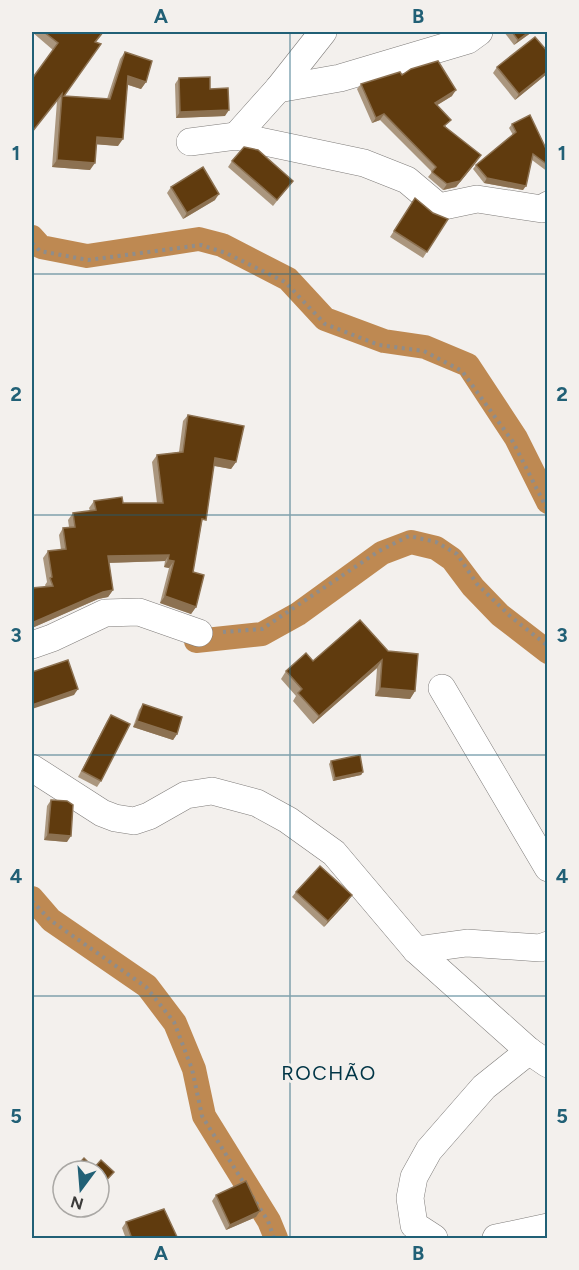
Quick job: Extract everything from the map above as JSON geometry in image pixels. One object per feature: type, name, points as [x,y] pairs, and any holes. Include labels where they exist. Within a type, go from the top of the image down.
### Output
[{"type":"street","points":[[236,136],[278,89],[323,32]]},
{"type":"street","points":[[278,89],[340,78],[468,40],[479,32]]},
{"type":"street","points":[[190,142],[236,136],[364,163],[406,180],[439,207],[477,199],[542,209],[548,205]]},
{"type":"street","points":[[32,645],[105,613],[139,612],[199,633]]},
{"type":"street","points":[[442,688],[548,868]]},
{"type":"street","points":[[32,768],[102,813],[134,821],[149,816],[186,795],[212,791],[257,803],[288,820],[334,853],[416,950],[538,1057],[484,1087],[429,1150],[414,1177],[410,1198],[414,1225],[434,1239]]},
{"type":"street","points":[[416,950],[467,943],[540,948],[548,945]]},
{"type":"street","points":[[496,1239],[548,1227]]},
{"type":"path","points":[[32,243],[40,251],[88,260],[201,245],[226,253],[285,282],[325,324],[379,345],[424,351],[462,371],[513,442],[548,511]]},
{"type":"path","points":[[199,633],[262,629],[379,551],[409,536],[436,542],[457,554],[477,584],[512,618],[548,646]]},
{"type":"path","points":[[32,901],[50,920],[146,987],[174,1023],[192,1069],[202,1116],[268,1221],[274,1239]]},
{"type":"building","points":[[44,32],[103,32],[95,42],[101,44],[64,96],[110,99],[125,52],[152,61],[146,82],[128,76],[123,139],[97,137],[95,163],[57,160],[62,94],[32,132],[32,74],[34,76],[58,43]]},
{"type":"building","points":[[512,32],[529,32],[518,40]]},
{"type":"building","points":[[535,37],[548,52],[548,71],[519,94],[497,67]]},
{"type":"building","points":[[438,61],[456,90],[435,103],[451,120],[444,126],[481,155],[460,181],[447,184],[432,172],[436,167],[384,114],[376,118],[361,84],[400,72],[402,75],[411,69]]},
{"type":"building","points":[[210,77],[210,89],[228,88],[229,110],[180,112],[179,78]]},
{"type":"building","points":[[530,115],[548,153],[548,165],[533,154],[526,186],[487,178],[476,165],[516,132],[512,124]]},
{"type":"building","points":[[244,147],[258,150],[293,181],[277,200],[232,161]]},
{"type":"building","points":[[203,167],[219,194],[187,213],[171,187]]},
{"type":"building","points":[[415,198],[433,213],[448,219],[427,252],[394,231]]},
{"type":"building","points":[[188,415],[244,426],[236,462],[215,458],[206,520],[202,519],[193,572],[204,575],[196,607],[165,596],[174,561],[168,560],[169,555],[108,556],[113,590],[103,592],[32,623],[32,588],[53,586],[50,578],[52,577],[48,551],[66,549],[63,528],[75,527],[73,513],[96,510],[94,501],[122,497],[123,503],[163,503],[157,455],[183,452]]},
{"type":"building","points":[[360,620],[388,651],[418,654],[415,691],[380,688],[382,660],[319,716],[298,693],[302,689],[286,671],[306,653],[313,661]]},
{"type":"building","points":[[68,660],[78,689],[32,705],[32,672]]},
{"type":"building","points":[[143,704],[182,717],[177,734],[137,721]]},
{"type":"building","points":[[111,715],[130,724],[101,781],[82,771]]},
{"type":"building","points":[[360,755],[363,772],[335,778],[331,761]]},
{"type":"building","points":[[51,800],[67,801],[73,805],[71,836],[48,834]]},
{"type":"building","points":[[320,866],[352,895],[328,921],[296,892]]},
{"type":"building","points":[[246,1181],[260,1211],[230,1225],[216,1195]]},
{"type":"building","points":[[164,1209],[178,1239],[132,1239],[126,1222]]},
{"type":"waterway","points":[[32,237],[41,247],[87,256],[199,239],[222,245],[288,279],[325,319],[384,341],[425,347],[468,365],[516,438],[548,502]]},
{"type":"waterway","points":[[196,641],[262,634],[298,614],[382,553],[411,542],[436,548],[452,559],[473,587],[500,615],[548,652]]},
{"type":"waterway","points":[[32,898],[51,920],[147,986],[175,1023],[194,1069],[204,1116],[269,1221],[276,1238]]},
{"type":"district","name":"ROCHÃO","points":[[329,1073]]}]
